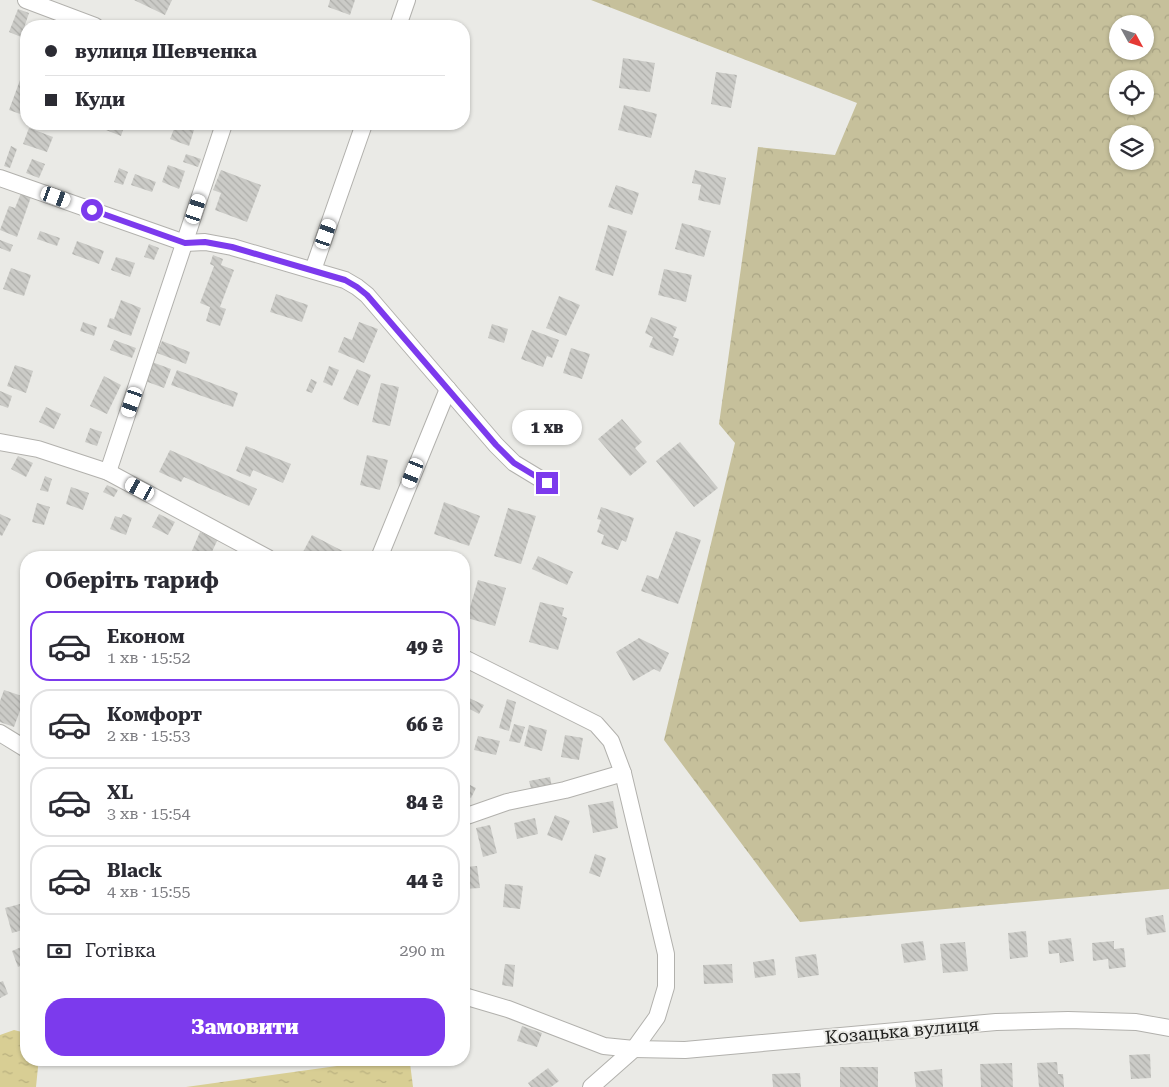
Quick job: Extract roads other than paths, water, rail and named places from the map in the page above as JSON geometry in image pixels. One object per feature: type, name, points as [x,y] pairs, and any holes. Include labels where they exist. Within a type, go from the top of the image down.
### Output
[{"type":"street","points":[[26,0],[79,20]]},
{"type":"street","points":[[400,20],[407,0]]},
{"type":"street","points":[[108,472],[222,130]]},
{"type":"street","points":[[313,270],[362,130]]},
{"type":"street","points":[[0,178],[185,243],[205,242],[232,247],[345,280],[367,295],[496,445],[514,463],[547,483]]},
{"type":"street","points":[[382,551],[448,388]]},
{"type":"street","points":[[3,447],[38,449],[108,472],[255,551]]},
{"type":"street","points":[[470,661],[596,724],[611,741],[623,773],[666,954],[666,987],[657,1016],[634,1049],[591,1087]]},
{"type":"street","points":[[0,733],[20,746]]},
{"type":"street","points":[[470,815],[507,802],[565,790],[623,773]]},
{"type":"street","name":"Козацька вулиця","points":[[470,998],[508,1009],[604,1046],[634,1049],[685,1050],[996,1022],[1068,1020],[1136,1022],[1169,1028]]},
{"type":"water","points":[[14,1030],[20,1032],[20,1066],[38,1066],[36,1087],[0,1087],[0,1035]]},
{"type":"water","points":[[337,1066],[410,1066],[413,1087],[186,1087]]}]
